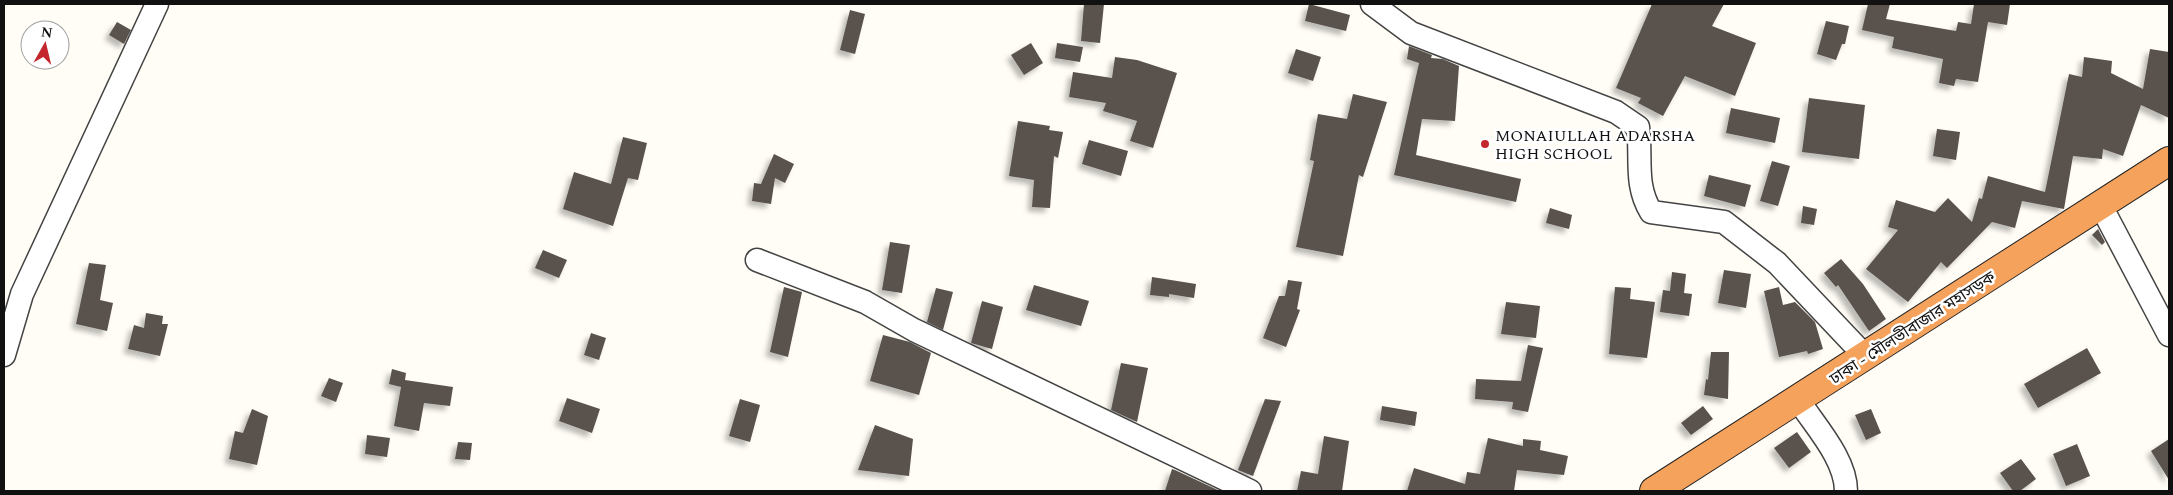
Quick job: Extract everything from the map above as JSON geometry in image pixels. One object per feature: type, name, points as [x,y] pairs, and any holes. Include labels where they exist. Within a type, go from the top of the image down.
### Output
[{"type":"highway","name":"ঢাকা - মৌলভীবাজার মহাসড়ক","points":[[1654,491],[1799,401],[2169,161]]},
{"type":"street","points":[[4,355],[22,294],[157,4]]},
{"type":"street","points":[[1372,4],[1411,33],[1616,112],[1638,127],[1640,146],[1639,178],[1642,198],[1651,212],[1724,222],[1777,262],[1866,357]]},
{"type":"street","points":[[2101,206],[2169,334]]},
{"type":"street","points":[[757,260],[865,302],[914,330],[1250,491]]},
{"type":"street","points":[[1799,401],[1835,457],[1846,483],[1846,491]]},
{"type":"building","points":[[1084,4],[1104,4],[1100,43],[1081,41]]},
{"type":"building","points":[[1309,4],[1350,15],[1346,31],[1305,21]]},
{"type":"building","points":[[1652,4],[1724,4],[1712,26],[1756,43],[1735,96],[1685,76],[1663,116],[1638,103],[1641,98],[1616,88]]},
{"type":"building","points":[[1868,4],[1890,4],[1886,19],[1956,31],[1958,22],[1971,24],[1974,4],[2010,4],[2007,25],[1988,22],[1978,82],[1956,79],[1954,86],[1939,83],[1943,59],[1892,48],[1894,37],[1862,30]]},
{"type":"building","points":[[850,10],[865,14],[855,54],[840,50]]},
{"type":"building","points":[[1826,21],[1849,26],[1845,44],[1842,44],[1836,60],[1817,54]]},
{"type":"building","points":[[117,22],[131,30],[124,44],[109,35]]},
{"type":"building","points":[[1031,43],[1043,63],[1024,75],[1011,55]]},
{"type":"building","points":[[1057,43],[1083,47],[1080,62],[1055,58]]},
{"type":"building","points":[[1409,46],[1432,55],[1431,58],[1443,59],[1459,66],[1455,121],[1422,119],[1416,155],[1521,179],[1516,202],[1394,175],[1419,63],[1407,59]]},
{"type":"building","points":[[1296,49],[1321,57],[1313,81],[1288,73]]},
{"type":"building","points":[[2150,49],[2169,52],[2169,118],[2141,105],[2123,156],[2103,149],[2102,159],[2073,156],[2064,209],[2022,201],[2015,228],[1992,222],[1947,268],[1941,262],[1908,302],[1866,269],[1898,230],[1888,227],[1896,200],[1935,212],[1948,198],[1972,222],[1979,198],[1982,199],[1988,176],[2045,192],[2069,74],[2082,77],[2084,57],[2112,61],[2111,73],[2143,89]]},
{"type":"building","points":[[1115,57],[1137,60],[1177,73],[1153,148],[1130,141],[1137,121],[1103,111],[1106,103],[1069,97],[1073,72],[1112,78]]},
{"type":"building","points":[[1353,94],[1387,102],[1363,177],[1359,175],[1343,256],[1296,247],[1314,161],[1310,160],[1318,114],[1347,119]]},
{"type":"building","points":[[1809,98],[1865,105],[1859,159],[1802,152]]},
{"type":"building","points":[[1731,108],[1780,118],[1775,143],[1726,133]]},
{"type":"building","points":[[1018,121],[1050,126],[1049,130],[1063,132],[1058,158],[1054,156],[1050,208],[1032,207],[1034,180],[1009,176]]},
{"type":"building","points":[[1937,129],[1960,132],[1956,160],[1933,156]]},
{"type":"building","points":[[623,137],[647,143],[638,180],[628,178],[613,226],[563,209],[574,172],[611,184]]},
{"type":"building","points":[[1089,140],[1128,151],[1121,176],[1082,164]]},
{"type":"building","points":[[774,154],[794,164],[785,183],[775,178],[771,204],[752,201],[754,183],[761,184]]},
{"type":"building","points":[[1772,161],[1790,166],[1778,206],[1760,201]]},
{"type":"building","points":[[1709,175],[1751,185],[1745,207],[1704,196]]},
{"type":"building","points":[[1803,206],[1817,209],[1814,225],[1801,223]]},
{"type":"building","points":[[1550,208],[1572,215],[1569,229],[1546,223]]},
{"type":"building","points":[[2098,229],[2105,242],[2102,245],[2092,235]]},
{"type":"building","points":[[890,242],[910,245],[902,293],[882,290]]},
{"type":"building","points":[[543,250],[567,260],[559,278],[535,268]]},
{"type":"building","points":[[1841,259],[1863,284],[1886,319],[1869,331],[1838,285],[1836,287],[1824,273]]},
{"type":"building","points":[[89,263],[106,265],[100,300],[113,303],[107,331],[76,324]]},
{"type":"building","points":[[1724,270],[1751,274],[1746,308],[1718,303]]},
{"type":"building","points":[[1672,272],[1686,274],[1684,293],[1692,294],[1689,316],[1660,312],[1663,290],[1670,291]]},
{"type":"building","points":[[1152,277],[1196,284],[1194,298],[1169,294],[1169,297],[1150,295]]},
{"type":"building","points":[[1288,280],[1302,282],[1297,309],[1300,310],[1286,347],[1263,338],[1279,296],[1285,296]]},
{"type":"building","points":[[1034,285],[1089,301],[1081,326],[1026,310]]},
{"type":"building","points":[[784,287],[802,292],[788,357],[770,352]]},
{"type":"building","points":[[1615,287],[1631,288],[1630,299],[1655,302],[1647,358],[1609,354]]},
{"type":"building","points":[[1779,287],[1783,305],[1795,302],[1815,322],[1823,349],[1808,354],[1807,351],[1779,357],[1764,291]]},
{"type":"building","points":[[936,288],[953,292],[943,330],[927,322]]},
{"type":"building","points":[[982,301],[1003,307],[992,349],[971,343]]},
{"type":"building","points":[[1506,302],[1540,306],[1536,338],[1501,334]]},
{"type":"building","points":[[146,313],[163,316],[162,324],[168,324],[160,356],[128,349],[134,325],[144,328]]},
{"type":"building","points":[[591,333],[606,338],[599,360],[584,355]]},
{"type":"building","points":[[883,335],[910,342],[931,353],[919,395],[870,381]]},
{"type":"building","points":[[1528,345],[1543,348],[1528,412],[1512,409],[1513,402],[1475,399],[1476,379],[1521,381]]},
{"type":"building","points":[[2087,348],[2101,373],[2038,408],[2024,384]]},
{"type":"building","points":[[1711,352],[1729,352],[1728,399],[1704,395],[1706,379],[1708,380]]},
{"type":"building","points":[[1121,363],[1148,368],[1137,422],[1111,410]]},
{"type":"building","points":[[392,369],[406,373],[405,380],[453,387],[450,406],[424,403],[419,431],[394,426],[401,387],[389,384]]},
{"type":"building","points":[[329,378],[343,383],[336,402],[321,396]]},
{"type":"building","points":[[567,398],[600,409],[592,433],[559,421]]},
{"type":"building","points":[[740,399],[760,405],[750,442],[729,436]]},
{"type":"building","points":[[1265,399],[1281,401],[1253,476],[1238,470]]},
{"type":"building","points":[[1382,406],[1417,412],[1415,426],[1380,420]]},
{"type":"building","points":[[1703,406],[1713,419],[1691,435],[1681,423]]},
{"type":"building","points":[[252,409],[268,416],[257,465],[229,459],[235,431],[243,433]]},
{"type":"building","points":[[1871,409],[1881,433],[1866,440],[1855,415]]},
{"type":"building","points":[[875,425],[913,439],[909,476],[858,470]]},
{"type":"building","points":[[1797,432],[1811,452],[1789,468],[1774,448]]},
{"type":"building","points":[[367,435],[390,438],[387,457],[365,454]]},
{"type":"building","points":[[1324,436],[1349,441],[1342,491],[1297,491],[1301,471],[1318,474]]},
{"type":"building","points":[[1488,438],[1523,446],[1523,439],[1541,441],[1540,450],[1568,456],[1564,475],[1517,470],[1514,491],[1407,491],[1414,468],[1465,484],[1467,472],[1480,474]]},
{"type":"building","points":[[2169,439],[2169,480],[2151,451]]},
{"type":"building","points":[[458,442],[472,443],[470,460],[455,459]]},
{"type":"building","points":[[2077,444],[2090,476],[2066,486],[2053,454]]},
{"type":"building","points":[[2021,459],[2036,479],[2020,491],[2013,491],[2000,473]]},
{"type":"building","points":[[1172,469],[1175,470],[1220,491],[1165,491]]},
{"type":"place","name":"MONAIULLAH ADARSHA HIGH SCHOOL","points":[[1485,144]]}]
